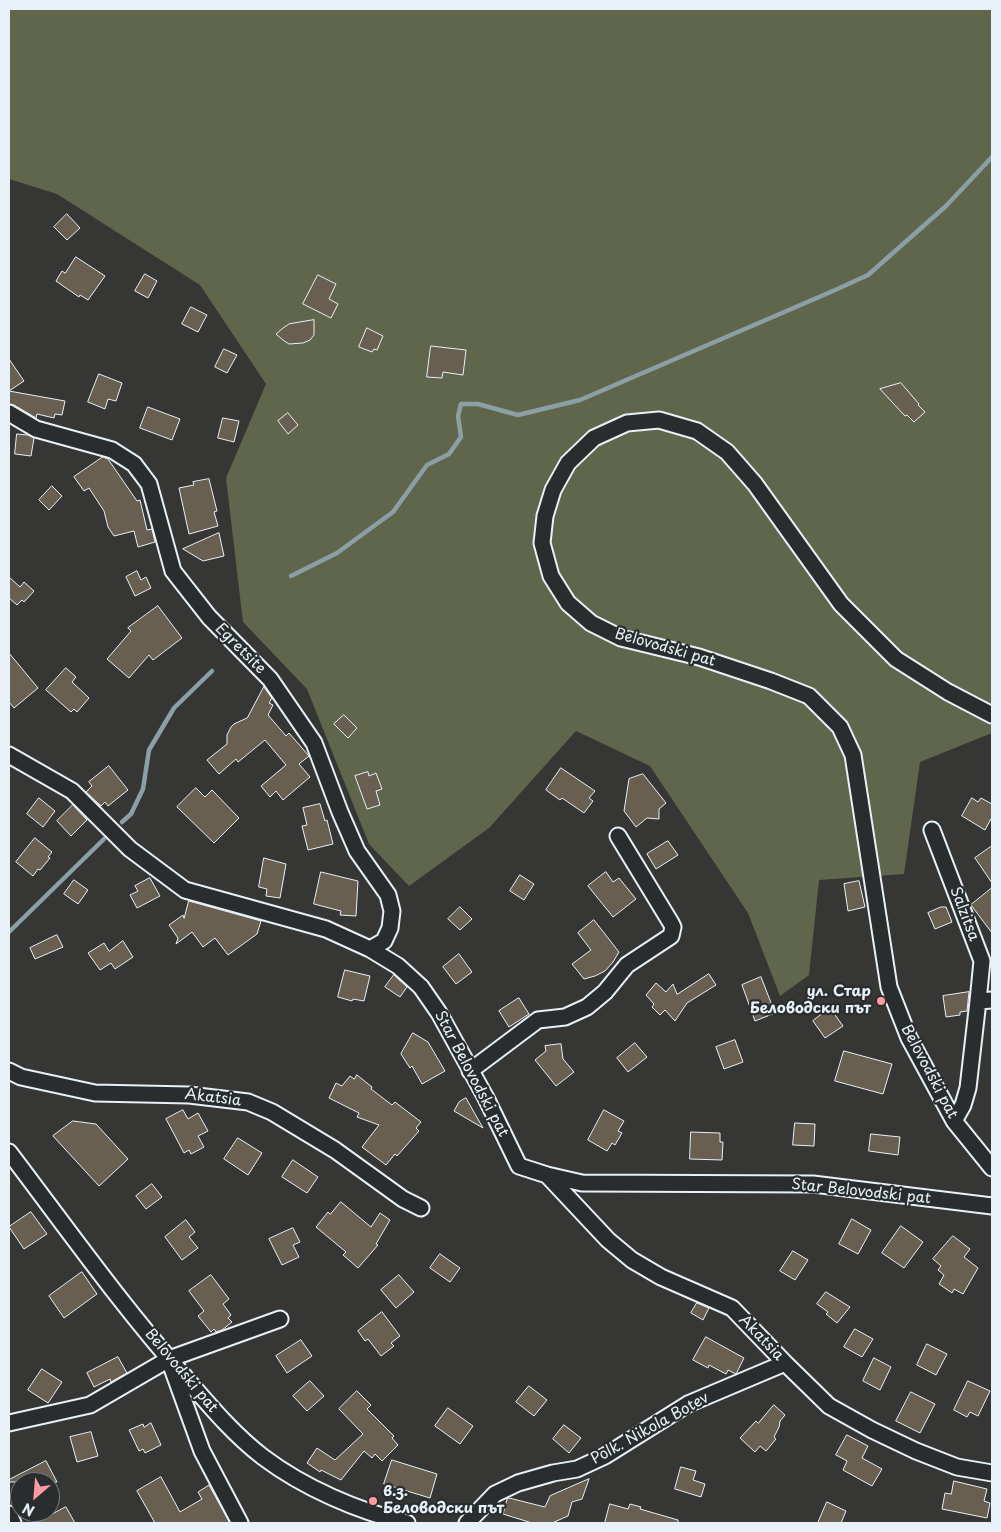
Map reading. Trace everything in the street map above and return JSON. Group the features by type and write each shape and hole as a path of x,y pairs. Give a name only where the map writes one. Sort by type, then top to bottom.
{"street":[{"name":"Egretsite","path":"9,413 36,429 112,450 134,464 149,484 173,571 209,617 270,680 314,743 357,852 388,895 392,910 390,928 384,941 370,949"},
{"name":"Belovodski pat","path":"992,715 948,692 896,659 841,604 755,484 728,452 697,431 659,420 627,423 594,438 568,462 552,490 545,516 542,543 551,576 568,603 591,623 621,638 699,657 772,681 809,696 840,728 853,755 889,987 909,1038 954,1120 992,1168"},
{"name":"Star Belovodski pat","path":"9,755 72,791 130,848 185,890 326,929 370,949 398,966 421,987 439,1013 486,1098 519,1166 582,1183 813,1184 992,1206"},
{"name":"Salzitsa","path":"932,830 982,961 985,1000 968,1088 963,1105 954,1120"},
{"path":"470,1071 538,1020 565,1017 588,1007 605,992 627,965 671,936 671,923 618,836"},
{"name":"Akatsia","path":"9,1070 21,1077 95,1092 189,1094 248,1102 272,1112 328,1146 403,1199 421,1208"},
{"name":"Belovodski pat","path":"9,1152 169,1359 241,1438 264,1458 298,1481 342,1502 407,1523"},
{"name":"Akatsia","path":"547,1175 608,1240 632,1260 661,1277 732,1308 784,1363 829,1406 916,1452 958,1467 992,1473"},
{"path":"9,1423 90,1406 169,1359 280,1319"},
{"path":"169,1359 202,1451 240,1523"},
{"name":"Polk. Nikola Botev","path":"466,1523 495,1494 518,1483 553,1473 577,1469 605,1456 688,1404 784,1363"},
{"path":"9,1514 13,1523"}],"green space":[{"path":"9,9 992,9 992,733 920,762 904,874 819,880 809,975 780,996 748,913 650,766 576,731 489,828 409,886 369,844 307,689 243,622 226,478 266,384 200,285 57,194 9,179"}],"building":[{"path":"67,214 80,228 67,240 54,227"},
{"path":"76,257 105,276 88,300 80,295 79,297 56,281 62,271 65,273"},
{"path":"145,274 157,281 148,298 135,291"},
{"path":"318,275 336,284 329,299 338,304 331,318 303,304"},
{"path":"191,307 207,315 198,332 182,324"},
{"path":"314,320 314,335 310,340 303,343 289,344 276,334 289,324"},
{"path":"367,328 383,336 377,350 374,349 372,352 359,347"},
{"path":"431,346 466,350 463,375 443,372 442,378 427,377"},
{"path":"224,349 237,355 227,373 215,367"},
{"path":"9,359 24,381 9,391"},
{"path":"99,374 122,383 116,401 108,399 105,409 88,402"},
{"path":"901,383 925,412 914,422 907,415 905,416 880,389"},
{"path":"9,391 65,401 62,415 55,414 54,418 37,414 36,418 9,404"},
{"path":"148,407 180,419 172,440 140,428"},
{"path":"288,413 298,425 288,434 278,421"},
{"path":"223,418 239,421 234,442 218,438"},
{"path":"17,434 28,435 34,438 31,456 15,454"},
{"path":"103,457 108,459 137,501 140,500 147,530 152,529 155,542 138,547 134,531 114,536 108,527 104,511 89,488 84,491 74,477"},
{"path":"209,479 217,511 214,512 218,526 189,534 179,488 194,485 193,482"},
{"path":"52,486 62,496 49,510 39,500"},
{"path":"219,533 224,556 203,561 183,549"},
{"path":"137,571 141,580 146,577 151,588 135,596 126,577"},
{"path":"9,577 20,587 24,582 34,591 24,602 22,600 17,605 9,598"},
{"path":"158,606 182,638 153,660 149,655 129,678 107,659 131,631 128,628"},
{"path":"9,653 38,688 14,708 9,702"},
{"path":"66,668 76,677 72,682 89,698 77,712 74,709 71,712 46,690"},
{"path":"264,687 272,698 269,703 273,705 268,715 286,736 289,733 309,756 299,764 310,777 283,800 276,791 270,797 261,786 286,765 265,740 238,762 236,759 219,774 207,760 227,744 227,735 231,727 247,718"},
{"path":"344,715 357,728 348,738 334,724"},
{"path":"109,766 128,790 108,806 105,802 101,806 86,792 92,786 89,782"},
{"path":"561,768 595,791 589,798 593,801 584,813 546,790"},
{"path":"368,772 369,776 376,773 382,789 376,791 380,805 367,809 355,776"},
{"path":"643,774 666,803 659,809 659,819 647,818 636,827 624,811 629,779"},
{"path":"196,788 205,797 212,790 239,818 214,843 177,807"},
{"path":"39,798 55,811 43,827 27,814"},
{"path":"972,798 978,802 981,798 992,804 992,817 985,830 962,816"},
{"path":"320,804 325,821 327,820 333,844 308,850 302,826 307,825 303,808"},
{"path":"73,805 87,820 71,836 57,821"},
{"path":"35,838 52,852 48,857 50,858 33,876 16,862"},
{"path":"668,841 678,855 656,869 647,854"},
{"path":"992,846 992,883 975,858"},
{"path":"264,858 286,864 280,898 266,896 267,889 259,887"},
{"path":"321,872 358,881 356,916 340,915 341,911 314,904"},
{"path":"606,872 613,882 619,878 636,899 613,917 588,886"},
{"path":"520,875 534,884 524,900 510,891"},
{"path":"150,878 160,896 137,908 130,895 138,891 135,886"},
{"path":"74,880 88,890 78,904 64,894"},
{"path":"859,881 865,907 848,911 844,884"},
{"path":"992,888 992,933 971,905"},
{"path":"189,901 261,921 257,934 228,955 215,938 203,947 192,932 176,944 178,938 169,925 183,915 184,918"},
{"path":"460,907 472,919 460,930 448,919"},
{"path":"941,907 946,907 952,922 935,929 928,913"},
{"path":"594,920 619,952 605,971 584,979 572,964 591,950 578,933"},
{"path":"57,935 63,947 35,959 30,948"},
{"path":"123,941 133,957 115,969 111,963 100,970 88,953 104,943 109,951"},
{"path":"459,954 472,972 456,984 443,967"},
{"path":"345,970 370,976 364,1001 353,999 352,1001 338,997"},
{"path":"709,974 716,985 687,1003 675,1021 665,1010 660,1015 652,1007 654,1004 646,995 656,983 666,992 673,984 677,994"},
{"path":"394,975 407,987 400,997 385,987"},
{"path":"761,977 775,1013 755,1021 742,985"},
{"path":"969,992 967,1011 960,1012 960,1015 946,1017 943,996"},
{"path":"519,998 529,1014 509,1027 499,1011"},
{"path":"830,1008 843,1026 825,1038 813,1021"},
{"path":"413,1033 428,1042 445,1071 422,1084 412,1066 410,1068 401,1054"},
{"path":"735,1040 743,1062 724,1069 716,1047"},
{"path":"635,1043 647,1057 628,1072 617,1058"},
{"path":"561,1044 563,1059 574,1072 556,1086 535,1060 546,1051 545,1046"},
{"path":"844,1051 892,1064 883,1094 835,1081"},
{"path":"357,1075 372,1087 371,1089 392,1105 395,1102 421,1122 416,1128 419,1131 397,1156 395,1154 386,1165 362,1147 379,1125 357,1117 359,1113 329,1098 336,1083 342,1086 350,1076 354,1079"},
{"path":"466,1098 483,1128 454,1111 459,1102"},
{"path":"183,1110 188,1119 198,1113 208,1131 198,1136 204,1147 191,1154 189,1150 184,1153 166,1119"},
{"path":"604,1110 624,1121 618,1131 622,1133 615,1145 612,1143 607,1151 588,1140"},
{"path":"73,1121 96,1124 128,1159 99,1186 53,1136"},
{"path":"795,1123 815,1124 814,1146 793,1145"},
{"path":"691,1132 720,1133 720,1142 723,1142 722,1160 690,1159"},
{"path":"871,1134 900,1137 898,1155 869,1151"},
{"path":"238,1138 262,1153 248,1175 224,1159"},
{"path":"293,1160 318,1177 307,1193 282,1177"},
{"path":"152,1184 162,1197 146,1209 136,1196"},
{"path":"341,1202 371,1227 380,1213 390,1220 376,1244 378,1245 358,1268 343,1255 346,1252 316,1227 328,1212 330,1214"},
{"path":"31,1212 47,1234 24,1249 9,1227"},
{"path":"852,1219 871,1230 858,1254 839,1244"},
{"path":"186,1220 195,1232 189,1237 198,1248 182,1260 165,1237"},
{"path":"901,1226 923,1242 904,1268 882,1253"},
{"path":"293,1228 300,1242 293,1245 299,1257 282,1265 269,1239"},
{"path":"953,1236 970,1249 964,1257 978,1268 963,1294 954,1289 952,1293 939,1284 944,1275 938,1270 941,1266 933,1259"},
{"path":"793,1251 808,1260 795,1280 780,1271"},
{"path":"440,1254 460,1268 450,1282 430,1268"},
{"path":"82,1272 97,1294 64,1318 49,1296"},
{"path":"211,1275 229,1299 223,1304 231,1315 228,1318 232,1322 216,1332 214,1329 211,1332 198,1316 204,1311 189,1291"},
{"path":"399,1275 414,1292 396,1308 381,1290"},
{"path":"826,1292 850,1307 837,1323 826,1314 828,1312 817,1304"},
{"path":"697,1303 709,1308 703,1320 691,1313"},
{"path":"382,1312 400,1336 391,1343 394,1346 381,1356 368,1339 365,1341 358,1331"},
{"path":"855,1329 873,1339 862,1357 844,1347"},
{"path":"706,1337 744,1358 736,1374 728,1370 726,1374 709,1365 708,1368 693,1360"},
{"path":"301,1340 312,1356 287,1373 276,1356"},
{"path":"927,1344 947,1354 936,1375 917,1365"},
{"path":"118,1357 127,1373 111,1382 110,1379 94,1387 87,1373"},
{"path":"874,1358 891,1367 880,1390 863,1381"},
{"path":"42,1369 62,1382 48,1403 28,1390"},
{"path":"310,1381 324,1396 307,1411 293,1396"},
{"path":"968,1381 990,1391 978,1416 970,1412 967,1417 954,1410"},
{"path":"529,1386 547,1400 534,1416 516,1402"},
{"path":"357,1391 371,1405 367,1409 394,1436 392,1438 398,1445 382,1461 375,1454 372,1458 364,1451 341,1480 321,1470 320,1472 307,1463 317,1448 335,1460 363,1434 339,1409"},
{"path":"911,1392 935,1404 920,1433 896,1421"},
{"path":"774,1405 785,1415 780,1421 774,1437 776,1439 766,1451 760,1446 755,1452 740,1438 756,1421 758,1423"},
{"path":"448,1408 473,1426 460,1444 435,1426"},
{"path":"151,1423 161,1445 145,1453 143,1449 139,1451 129,1430 143,1424 144,1427"},
{"path":"564,1425 581,1438 569,1453 553,1439"},
{"path":"91,1432 98,1456 77,1462 70,1437"},
{"path":"847,1435 868,1446 862,1458 882,1469 872,1486 843,1470 847,1461 836,1455"},
{"path":"392,1460 437,1474 430,1498 384,1484"},
{"path":"46,1461 52,1472 25,1472"},
{"path":"681,1467 696,1471 693,1480 705,1484 701,1497 675,1489"},
{"path":"161,1477 180,1512 202,1499 198,1492 209,1485 230,1523 155,1523 137,1491"},
{"path":"589,1479 582,1499 572,1502 568,1516 552,1523 532,1523 503,1514 507,1499 509,1498 545,1507 550,1496"},
{"path":"954,1481 987,1489 984,1501 990,1503 987,1518 942,1509 945,1493 951,1494"},
{"path":"827,1502 846,1511 841,1523 818,1523"},
{"path":"610,1504 628,1509 630,1504 641,1507 640,1509 678,1520 678,1523 605,1523"},
{"path":"66,1507 75,1523 36,1523 60,1522 60,1510"}],"waterway":[{"path":"291,576 337,553 393,512 427,465 449,454 461,437 458,416 461,404 478,404 518,415 580,400 868,275 946,206 992,157"},
{"path":"122,822 131,814 143,789 149,750 174,708 212,671"},
{"path":"9,932 104,839"}],"place":[{"name":"ул. Стар Беловодски път","path":"881,1001"},
{"name":"в.з. Беловодски път","path":"373,1501"}]}
